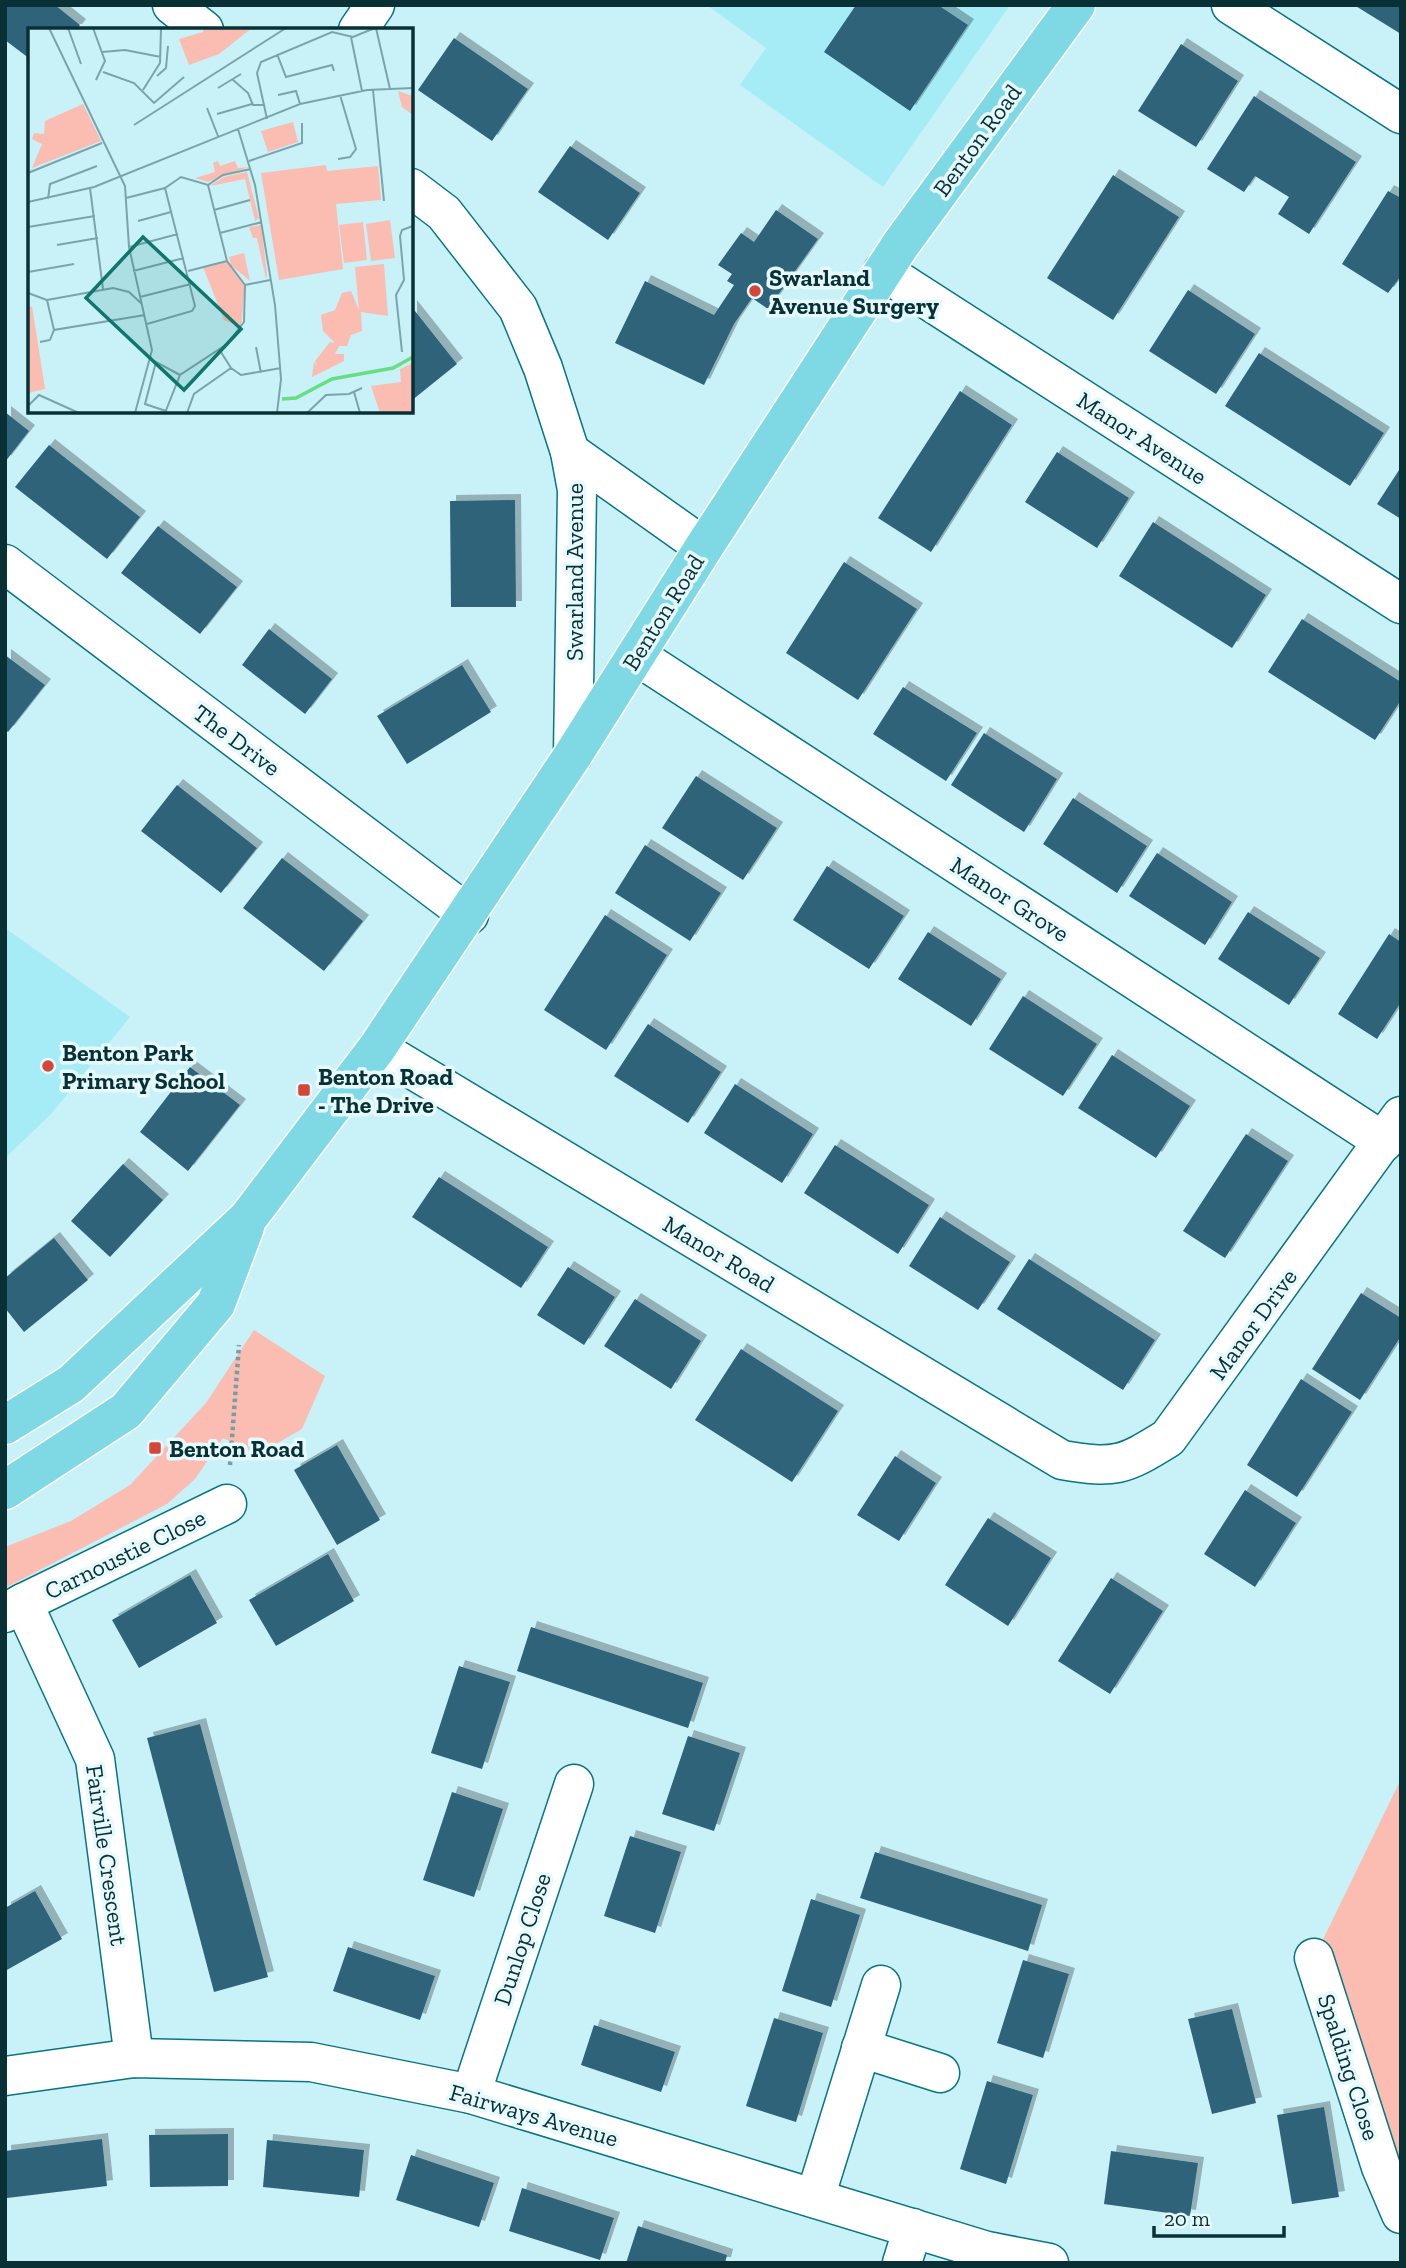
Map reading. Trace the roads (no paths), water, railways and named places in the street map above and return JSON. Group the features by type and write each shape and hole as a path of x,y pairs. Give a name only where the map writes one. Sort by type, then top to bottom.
{"main road":[{"name":"Benton Road","path":"5,1425 71,1384 248,1218 377,1048 469,915 883,271 1076,5"},
{"name":"Benton Road","path":"5,1490 126,1411 216,1304 248,1218"}],"street":[{"path":"172,5 201,28"},
{"path":"359,28 375,5"},
{"path":"1231,5 1401,114"},
{"name":"Swarland Avenue","path":"413,190 444,213 518,307 543,368 570,452 576,490 573,755"},
{"name":"Manor Avenue","path":"883,271 1401,604"},
{"path":"570,452 704,547"},
{"name":"The Drive","path":"5,564 469,915"},
{"name":"Manor Grove","path":"637,656 1392,1129"},
{"name":"Manor Road","path":"377,1048 1062,1460"},
{"name":"Manor Drive","path":"1062,1460 1096,1466 1129,1462 1168,1438 1392,1129"},
{"name":"Carnoustie Close","path":"14,1608 227,1504"},
{"name":"Fairville Crescent","path":"14,1608 95,1759 134,2058"},
{"name":"Dunlop Close","path":"471,2094 574,1784"},
{"name":"Spalding Close","path":"1314,1958 1381,2167 1401,2214"},
{"path":"814,2198 881,1985"},
{"path":"861,2048 940,2073"},
{"name":"Fairways Avenue","path":"5,2076 134,2058 311,2062 471,2094 814,2198 908,2246 986,2251 1049,2263"}],"place":[{"name":"Swarland Avenue Surgery","path":"755,291"},
{"name":"Benton Park Primary School","path":"48,1066"},
{"name":"Benton Road - The Drive","path":"304,1090"},
{"name":"Benton Road","path":"155,1448"}]}
